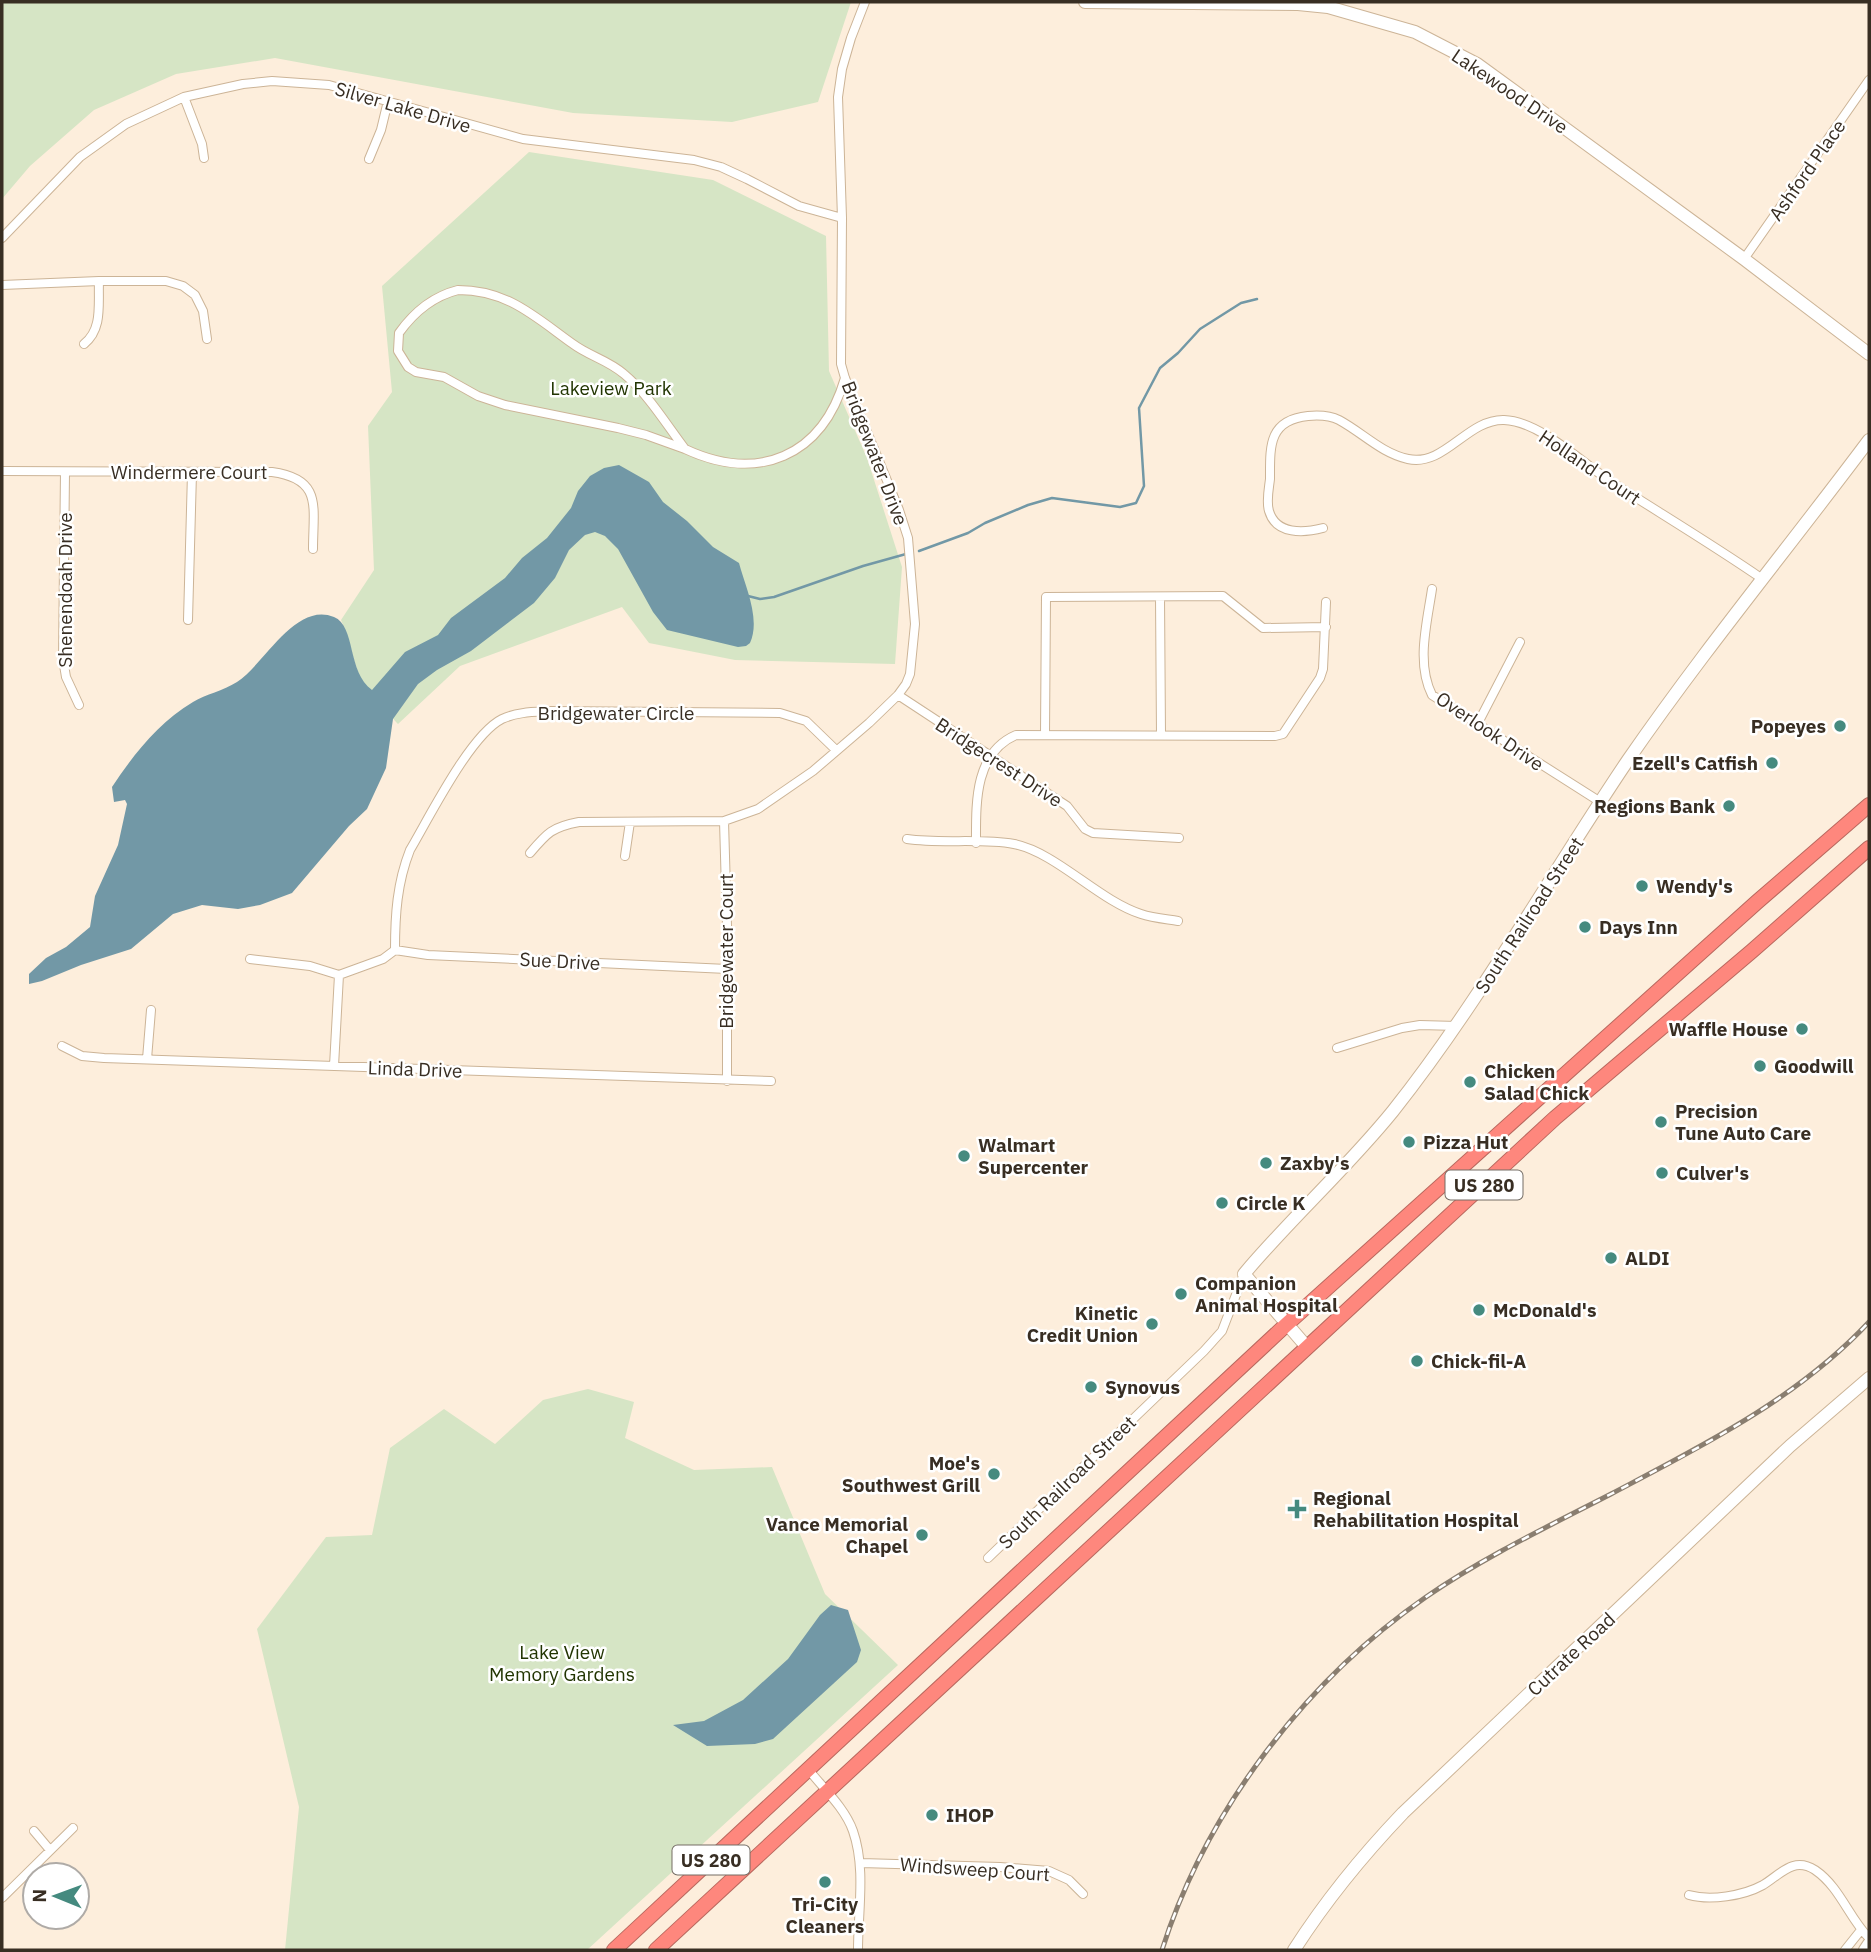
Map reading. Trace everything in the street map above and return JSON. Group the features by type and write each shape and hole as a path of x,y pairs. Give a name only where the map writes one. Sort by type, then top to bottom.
{"highway":[{"name":"US 280","path":"614,1950 1287,1324 1869,805"},
{"name":"US 280","path":"656,1950 1555,1118 1869,848"}],"street":[{"name":"Bridgewater Drive","path":"530,853 544,836 560,825 579,822 724,821 758,809 813,771 898,695 910,674 915,624 908,538 841,364 842,218 838,97 842,69 865,2"},
{"name":"Lakewood Drive","path":"1085,2 1328,4 1415,32 1477,64 1869,354"},
{"name":"Ashford Place","path":"1744,259 1869,80"},
{"name":"Silver Lake Drive","path":"2,238 80,158 127,124 184,97 243,84 300,81 329,85 523,139 694,160 747,178 799,206 842,218"},
{"path":"184,97 202,144 204,158"},
{"path":"369,159 381,130 388,101"},
{"path":"83,344 94,336 97,325 99,281"},
{"path":"2,285 166,281 183,286 195,295 203,311 207,339"},
{"path":"685,449 645,395 625,374 601,358 575,346 529,311 504,298 477,290 458,290 440,295 418,312 399,333 398,351 408,367 416,372 444,377 478,396 505,405 646,435 713,461 742,464 771,461 798,450 819,429 838,403 845,378"},
{"name":"Holland Court","path":"1323,528 1309,532 1289,530 1280,526 1269,510 1270,444 1279,427 1288,421 1306,416 1331,417 1388,452 1416,460 1436,455 1485,423 1503,420 1522,424 1539,432 1611,482 1761,578"},
{"name":"South Railroad Street","path":"988,1558 1222,1331 1244,1274 1393,1111 1457,1026 1628,761 1761,578 1869,440"},
{"name":"Windermere Court","path":"2,471 272,472 291,475 300,480 312,496 313,550"},
{"name":"Shenendoah Drive","path":"65,472 63,659 66,677 79,705"},
{"path":"187,620 192,473"},
{"name":"Overlook Drive","path":"1432,589 1424,664 1432,695 1602,803"},
{"path":"1045,734 1046,597 1223,596 1263,628 1326,627"},
{"path":"1160,597 1161,735"},
{"path":"975,843 977,792 981,774 990,757 1006,739 1016,735 1283,734 1320,678 1323,669 1326,602"},
{"path":"1478,723 1520,642"},
{"name":"Bridgecrest Drive","path":"898,695 1067,806 1085,829 1093,833 1179,838"},
{"name":"Bridgewater Circle","path":"394,950 397,896 410,850 470,751 496,723 521,713 550,711 780,713 806,721 836,750"},
{"name":"Bridgewater Court","path":"724,821 727,1081"},
{"path":"625,856 630,822"},
{"path":"907,839 926,842 1015,844 1042,856 1141,914 1178,921"},
{"path":"250,960 310,966 339,975 383,959 394,950"},
{"name":"Sue Drive","path":"394,950 428,955 727,969"},
{"path":"334,1066 339,975"},
{"path":"147,1059 151,1010"},
{"path":"1337,1048 1402,1028 1457,1026"},
{"name":"Linda Drive","path":"62,1046 82,1056 771,1081"},
{"path":"1244,1274 1307,1346"},
{"name":"Cutrate Road","path":"1294,1950 1369,1848 1403,1813 1790,1446 1869,1378"},
{"path":"808,1769 853,1829 861,1863 858,1950"},
{"path":"2,1898 73,1828"},
{"path":"34,1831 50,1850"},
{"name":"Windsweep Court","path":"861,1863 1049,1871 1069,1880 1083,1894"},
{"path":"1689,1895 1708,1897 1746,1892 1764,1884 1788,1867 1806,1866 1822,1875 1869,1938"},
{"path":"1845,1950 1861,1930"},
{"path":"1865,1950 1869,1944"}],"green space":[{"path":"2,2 851,2 818,102 732,122 573,113 275,58 176,74 94,110 30,166 2,199"},
{"name":"Lakeview Park","path":"529,152 713,180 826,236 829,371 867,458 902,567 895,664 735,660 649,643 622,607 460,666 398,724 362,680 341,620 374,570 368,426 392,392 382,286"},
{"name":"Lake View Memory Gardens","path":"588,1389 634,1402 625,1438 694,1470 772,1467 825,1594 898,1665 587,1950 285,1950 299,1807 257,1629 326,1537 372,1535 390,1448 444,1409 495,1444 543,1400"}],"water":[{"path":"619,465 649,482 663,502 713,547 739,563 753,613 750,643 738,647 667,630 653,612 618,549 605,536 595,532 585,535 569,550 555,578 534,603 471,651 418,684 393,719 386,768 367,809 349,826 292,893 260,905 238,909 202,905 173,914 131,949 29,984 29,974 46,958 66,947 90,927 95,896 118,845 127,804 125,800 114,802 112,787 158,729 198,699 237,682 293,626 306,618 320,615 334,617 341,622 359,672 372,690 405,652 438,635 451,618 505,578 522,558 547,538 571,508 578,491 590,476 604,468"},
{"path":"831,1605 848,1610 861,1650 857,1662 773,1739 755,1744 707,1746 673,1725 704,1721 743,1700 788,1659 820,1615"}],"waterway":[{"path":"919,551 968,533 1028,505 1052,498 1120,507 1136,503 1144,486 1139,408 1160,368 1200,329 1241,303 1257,299"},
{"path":"748,596 760,599 774,597 906,554"}],"railway":[{"path":"1162,1950 1181,1898 1233,1799 1301,1709 1340,1668 1382,1630 1426,1597 1517,1542 1680,1458 1747,1419 1811,1375 1869,1322"}],"place":[{"name":"Popeyes","path":"1840,726"},
{"name":"Ezell's Catfish","path":"1772,763"},
{"name":"Regions Bank","path":"1729,806"},
{"name":"Wendy's","path":"1642,886"},
{"name":"Days Inn","path":"1585,927"},
{"name":"Waffle House","path":"1802,1029"},
{"name":"Goodwill","path":"1760,1066"},
{"name":"Chicken Salad Chick","path":"1470,1082"},
{"name":"Precision Tune Auto Care","path":"1661,1122"},
{"name":"Pizza Hut","path":"1409,1142"},
{"name":"Walmart Supercenter","path":"964,1156"},
{"name":"Zaxby's","path":"1266,1163"},
{"name":"Culver's","path":"1662,1173"},
{"name":"Circle K","path":"1222,1203"},
{"name":"ALDI","path":"1611,1258"},
{"name":"Companion Animal Hospital","path":"1181,1294"},
{"name":"McDonald's","path":"1479,1310"},
{"name":"Kinetic Credit Union","path":"1152,1324"},
{"name":"Chick-fil-A","path":"1417,1361"},
{"name":"Synovus","path":"1091,1387"},
{"name":"Moe's Southwest Grill","path":"994,1474"},
{"name":"Regional Rehabilitation Hospital","path":"1297,1509"},
{"name":"Vance Memorial Chapel","path":"922,1535"},
{"name":"IHOP","path":"932,1815"},
{"name":"Tri-City Cleaners","path":"825,1882"}]}
